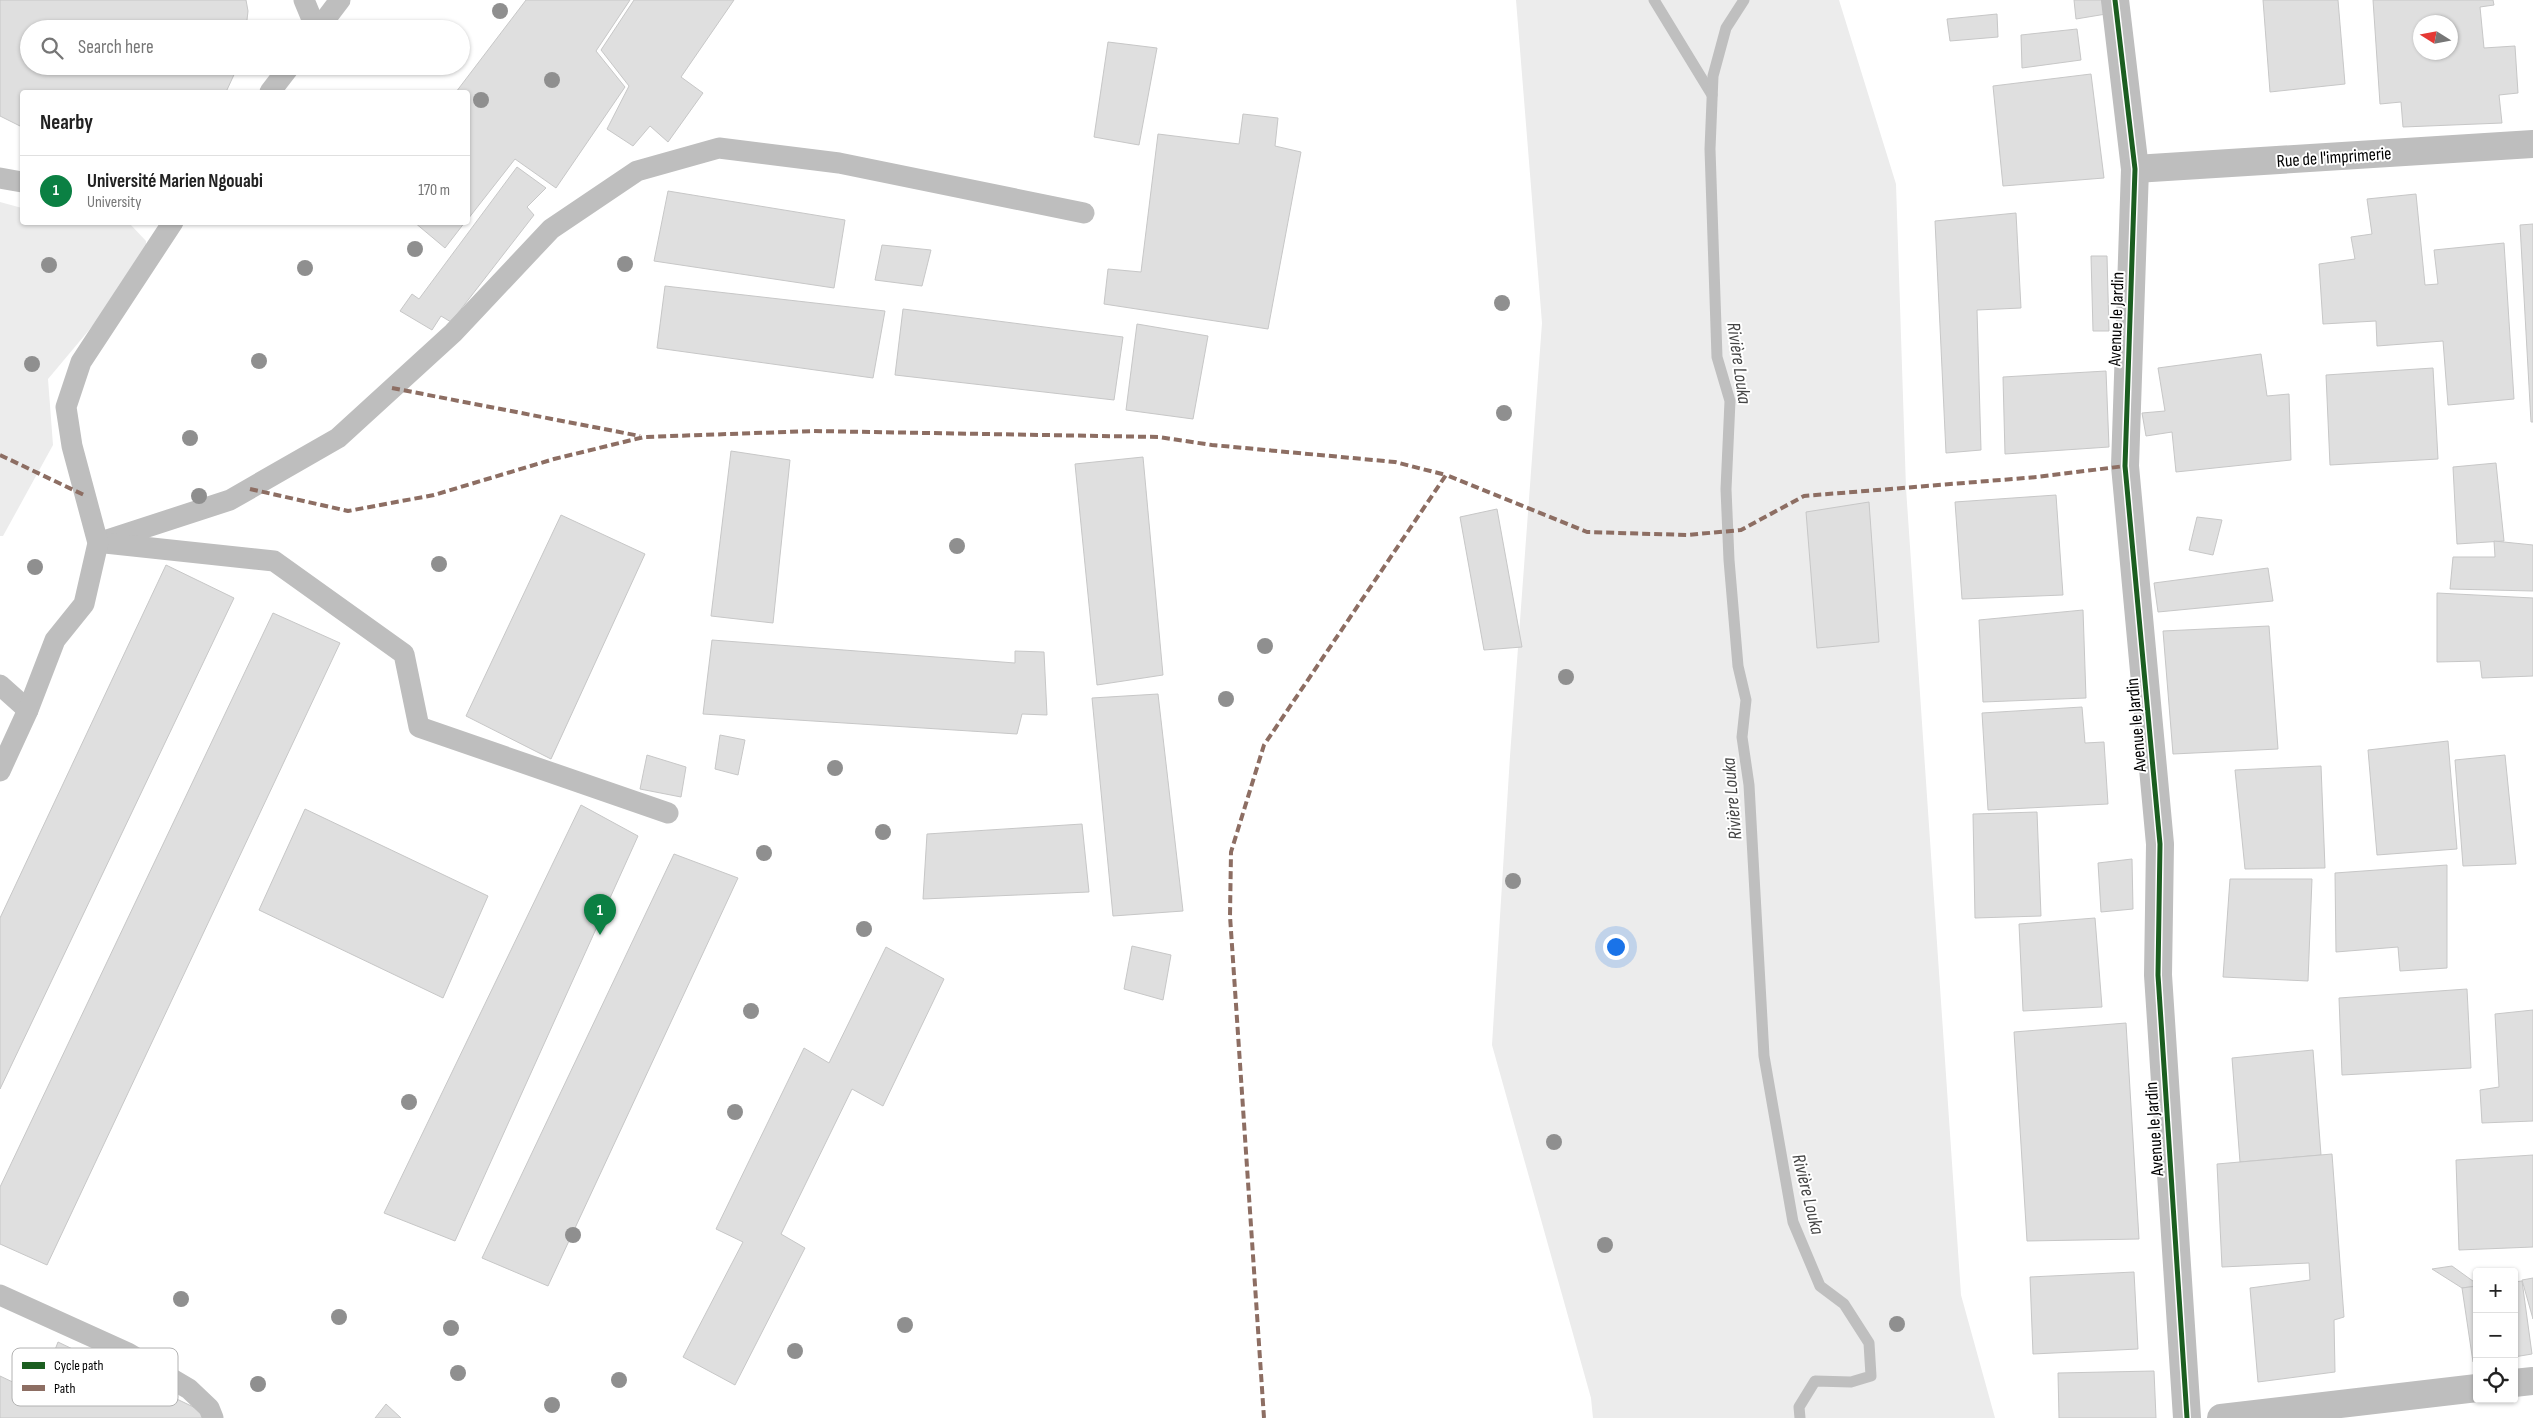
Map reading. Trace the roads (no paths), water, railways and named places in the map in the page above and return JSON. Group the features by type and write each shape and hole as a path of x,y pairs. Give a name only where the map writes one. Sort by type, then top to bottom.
{"street":[{"name":"Avenue le Jardin","path":"2115,0 2135,169 2125,466 2140,602 2160,844 2158,975 2188,1418"},
{"name":"Rue de l'imprimerie","path":"2135,169 2533,144"},
{"path":"2518,1383 2533,1381"},
{"path":"2221,1418 2473,1388"}],"lane":[{"path":"304,0 313,20"},
{"path":"324,20 340,0"},
{"path":"272,90 283,75"},
{"path":"98,543 230,500 338,438 453,333 551,230 637,171 719,148 839,163 1084,212"},
{"path":"0,178 20,182"},
{"path":"0,771 28,710 55,640 84,604 98,543 72,446 66,407 81,362 171,225"},
{"path":"98,543 274,561 404,654 419,727 668,813"},
{"path":"0,685 28,710"},
{"path":"0,1295 117,1348"},
{"path":"178,1382 209,1408 212,1418"}],"waterway":[{"name":"Rivière Louka","path":"1654,0 1712,95"},
{"name":"Rivière Louka","path":"1744,0 1726,28 1713,76 1710,149 1717,357 1730,401 1726,489 1729,560 1738,666 1746,700 1742,737 1749,785 1764,1056 1793,1222 1820,1286 1844,1304 1869,1343 1871,1376 1851,1382 1815,1381 1799,1407 1800,1418"}],"place":[{"name":"Université Marien Ngouabi","path":"600,935"}]}
